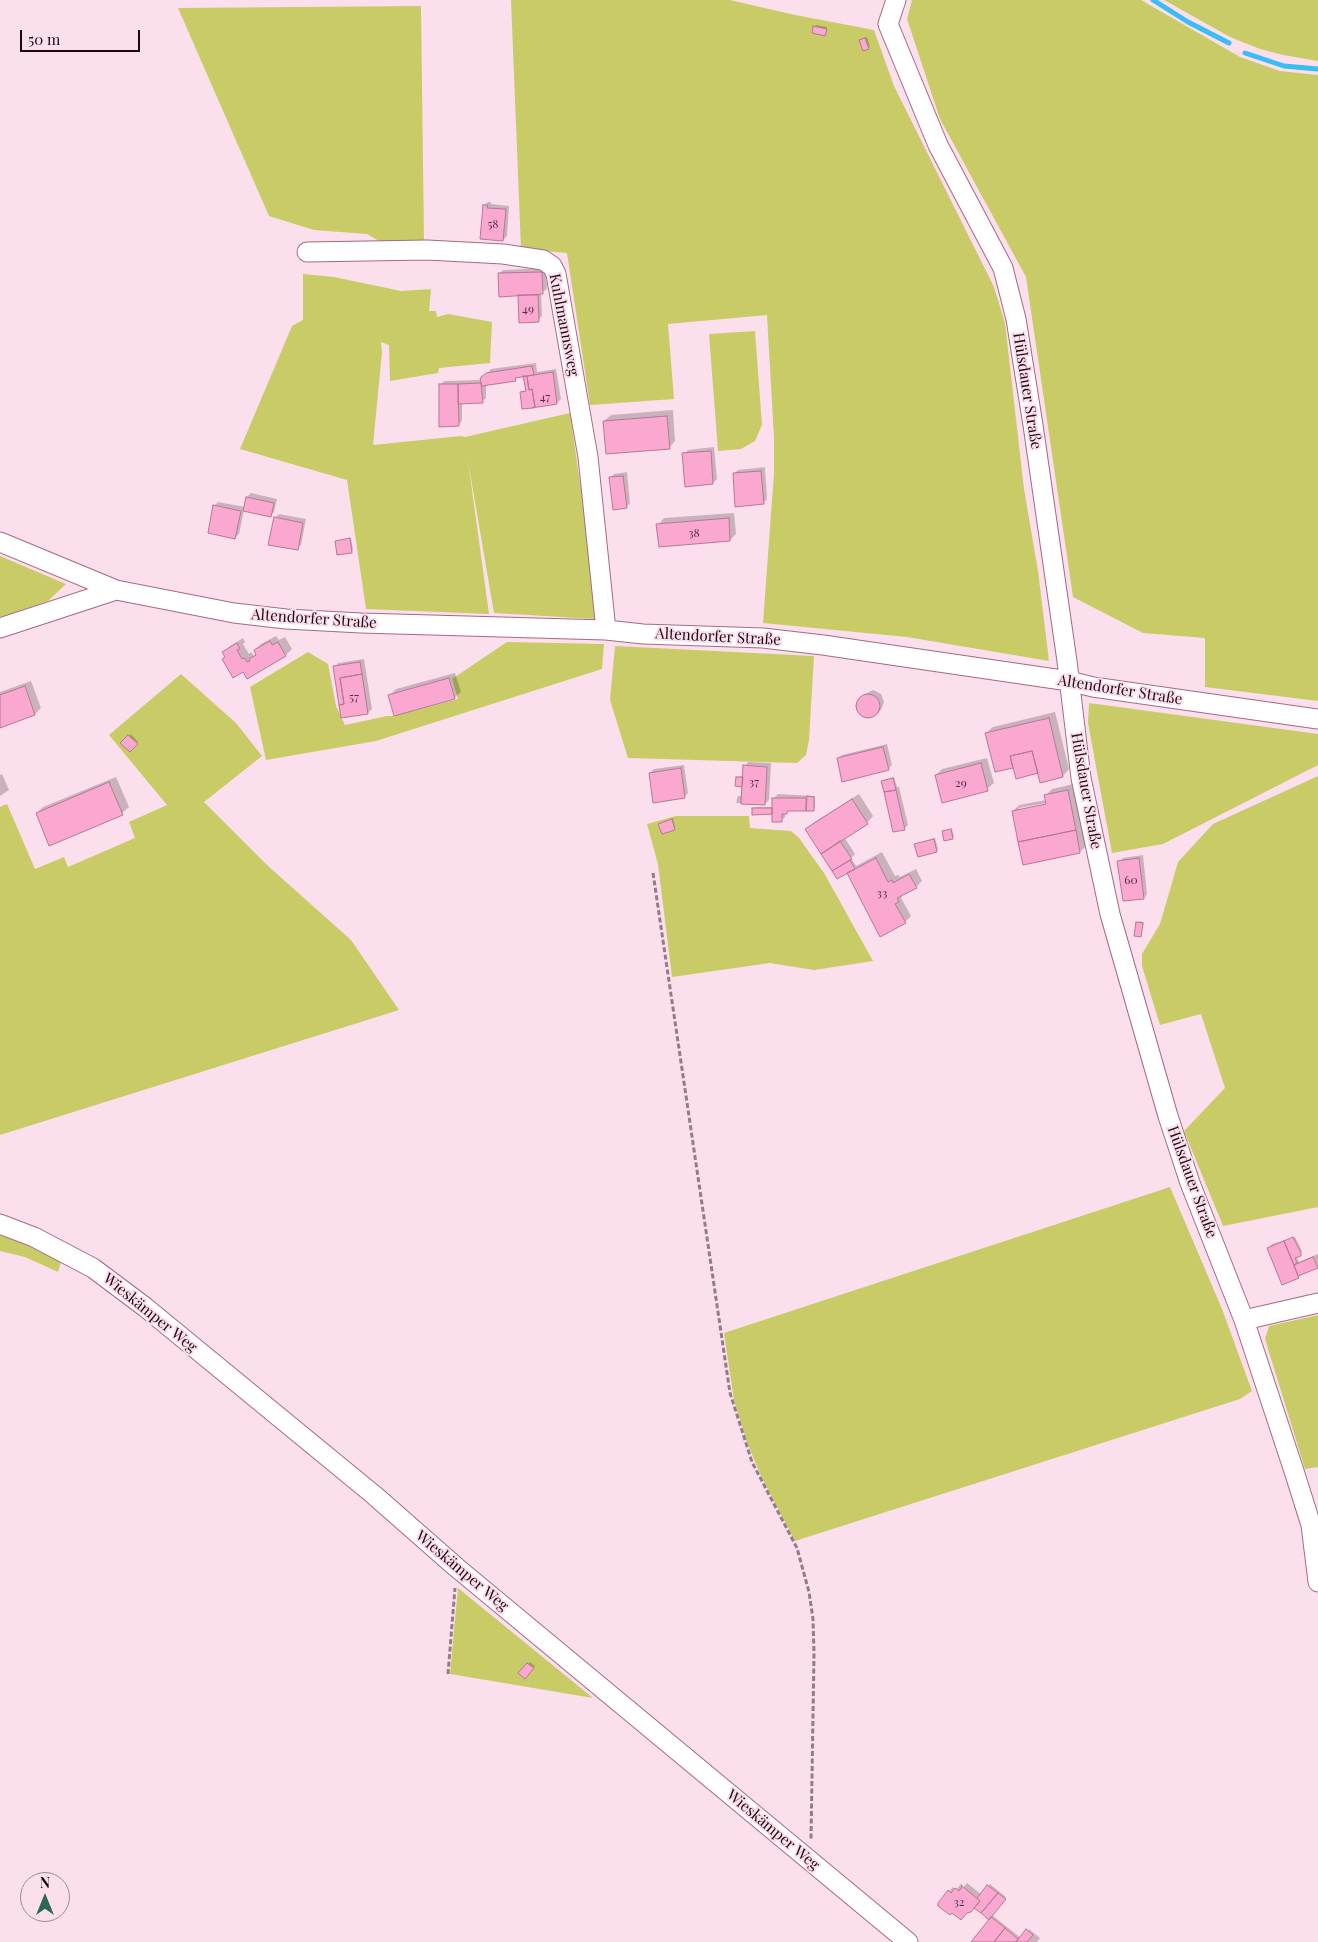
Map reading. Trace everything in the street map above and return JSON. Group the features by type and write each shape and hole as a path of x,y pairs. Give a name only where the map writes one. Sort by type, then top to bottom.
{"street":[{"name":"Hülsdauer Straße","path":"896,0 888,24 938,145 1003,268 1016,320 1033,425 1081,778 1110,914 1190,1183 1244,1320 1311,1526 1318,1582"},
{"name":"Kuhlmannsweg","path":"307,252 427,250 503,254 543,260 552,266 556,274 588,457 606,630"},
{"name":"Altendorfer Straße","path":"0,542 116,590 234,613 286,620 361,624 606,630 644,634 763,638 823,645 1069,681 1092,687 1318,719"},
{"name":"Altendorfer Straße","path":"0,628 116,590"},
{"name":"Wieskämper Weg","path":"0,1224 34,1237 64,1252 93,1268 119,1287 374,1494 456,1567 908,1942"},
{"path":"1244,1320 1318,1303"}],"path":[{"path":"653,873 730,1393 752,1462 796,1548 809,1592 813,1619 814,1654 811,1842 806,1856"},
{"path":"448,1674 456,1567"}],"shaded area":[{"path":"511,0 730,0 874,30 894,86 994,287 1005,323 1024,489 1038,571 1049,661 907,637 763,623 774,473 774,438 767,315 668,324 674,399 590,405 567,253 521,249"},
{"path":"912,0 1141,0 1240,57 1280,71 1318,75 1318,701 1205,687 1205,638 1143,633 1073,597 1026,277 940,119 907,19"},
{"path":"1164,0 1318,0 1318,61 1260,49 1230,37"},
{"path":"421,6 424,242 381,242 367,234 314,230 269,216 178,8"},
{"path":"303,274 334,277 401,291 431,289 429,311 436,311 437,317 448,314 492,322 490,363 439,368 438,373 390,381 389,345 381,342 382,352 373,445 465,437 570,413 586,526 595,619 494,613 468,461 489,614 366,609 347,480 240,449 292,326 303,320"},
{"path":"755,331 762,425 755,441 741,449 718,451 709,334"},
{"path":"0,556 66,584 48,601 0,618"},
{"path":"507,642 604,644 602,669 376,741 266,760 250,687 308,652 328,664 336,706 345,725 394,716 458,699 452,679"},
{"path":"615,646 814,656 809,740 806,755 797,763 628,758 610,700"},
{"path":"181,674 236,723 262,756 204,802 267,865 351,940 399,1010 0,1135 0,807 7,804 35,869 64,857 68,867 135,838 129,822 167,805 109,735"},
{"path":"1089,703 1318,734 1318,765 1163,844 1112,853 1088,723"},
{"path":"1318,776 1318,1207 1223,1226 1184,1131 1225,1088 1201,1014 1160,1025 1142,966 1142,954 1160,924 1178,862 1213,824"},
{"path":"676,816 749,816 750,828 791,831 799,838 824,873 873,961 814,970 770,963 672,977 658,864 647,824"},
{"path":"1170,1187 1222,1309 1252,1391 1240,1399 795,1541 761,1476 747,1442 734,1400 724,1333"},
{"path":"0,1231 62,1258 58,1272 25,1257 0,1251"},
{"path":"1318,1315 1318,1467 1305,1469 1265,1339 1269,1326"},
{"path":"458,1588 593,1698 450,1674"}],"building":[{"path":"813,26 827,29 825,36 812,33"},
{"path":"865,38 869,49 863,51 859,40"},
{"path":"483,205 488,205 487,208 506,209 503,241 480,239"},
{"path":"542,272 543,294 499,297 498,273"},
{"path":"518,295 538,295 539,322 519,323"},
{"path":"532,366 534,375 515,378 516,381 482,386 480,378 486,373"},
{"path":"553,372 557,404 532,408 535,407 532,389 529,390 527,376"},
{"path":"523,376 527,376 529,390 532,389 535,407 532,408 522,409 520,392 526,391"},
{"path":"481,383 483,403 458,404 458,384"},
{"path":"439,384 458,384 459,426 439,427"},
{"path":"667,416 670,449 606,454 603,421"},
{"path":"711,451 713,484 685,487 682,453"},
{"path":"761,471 764,504 735,507 733,473"},
{"path":"623,476 627,508 613,510 609,477"},
{"path":"246,497 274,503 271,517 243,511"},
{"path":"213,505 241,511 235,539 208,533"},
{"path":"274,517 303,523 298,550 268,545"},
{"path":"729,518 730,541 659,547 656,524"},
{"path":"350,538 352,553 337,555 335,541"},
{"path":"270,641 272,645 278,642 286,656 247,679 243,672 233,678 222,659 225,657 222,652 237,643 240,649 237,650 242,659 245,658 247,662 256,655 254,650"},
{"path":"360,662 362,674 340,678 344,704 339,705 333,666"},
{"path":"362,674 368,714 341,718 339,705 344,704 340,678"},
{"path":"449,678 455,699 394,716 388,695"},
{"path":"25,686 35,715 0,728 0,695"},
{"path":"868,694 877,697 880,706 877,715 868,718 859,715 856,706 859,697"},
{"path":"1049,718 1063,777 1040,783 1032,751 1010,756 1013,768 995,772 985,733"},
{"path":"128,735 138,744 130,752 120,743"},
{"path":"883,747 889,770 842,782 837,758"},
{"path":"1032,751 1038,773 1016,779 1010,756"},
{"path":"981,763 988,791 942,803 935,775"},
{"path":"743,765 767,767 765,805 741,804"},
{"path":"681,768 685,798 653,803 649,773"},
{"path":"736,777 743,777 742,787 735,786"},
{"path":"893,778 896,790 884,792 881,781"},
{"path":"109,782 123,815 49,846 36,813"},
{"path":"896,790 905,830 893,832 884,792"},
{"path":"1068,790 1076,830 1018,842 1012,811 1046,804 1044,795"},
{"path":"807,796 814,797 814,811 806,811"},
{"path":"772,798 806,798 806,811 787,811 787,814 782,814 782,822 772,822"},
{"path":"852,799 868,824 821,854 805,829"},
{"path":"752,808 772,808 772,814 752,815"},
{"path":"672,819 675,830 662,834 658,824"},
{"path":"951,829 953,839 944,841 942,831"},
{"path":"1076,830 1080,853 1023,865 1018,842"},
{"path":"934,839 937,852 918,857 914,844"},
{"path":"840,841 852,859 832,871 821,854"},
{"path":"876,858 888,882 892,880 893,883 909,874 917,888 897,898 899,902 895,904 906,923 880,937 847,873"},
{"path":"1139,858 1144,899 1123,901 1117,861"},
{"path":"850,860 855,869 837,879 832,871"},
{"path":"1136,922 1143,923 1141,937 1134,936"},
{"path":"1293,1237 1301,1253 1301,1256 1295,1258 1297,1263 1294,1265 1284,1241"},
{"path":"1284,1241 1299,1278 1282,1285 1267,1248"},
{"path":"1313,1257 1318,1268 1298,1276 1294,1265"},
{"path":"527,1663 534,1668 525,1679 518,1673"},
{"path":"961,1885 980,1901 961,1920 952,1913 950,1915 938,1906 938,1903 948,1890 951,1893 955,1888 959,1891 962,1887"},
{"path":"987,1885 998,1893 981,1913 974,1908 980,1901 977,1898"},
{"path":"998,1893 1006,1899 989,1920 981,1913"},
{"path":"991,1917 1005,1928 994,1942 971,1942"},
{"path":"1005,1928 1018,1939 1016,1942 994,1942"},
{"path":"1026,1929 1033,1935 1027,1942 1016,1942"}],"waterway":[{"path":"1153,0 1188,22 1229,43"},
{"path":"1245,53 1284,66 1318,69"}]}
